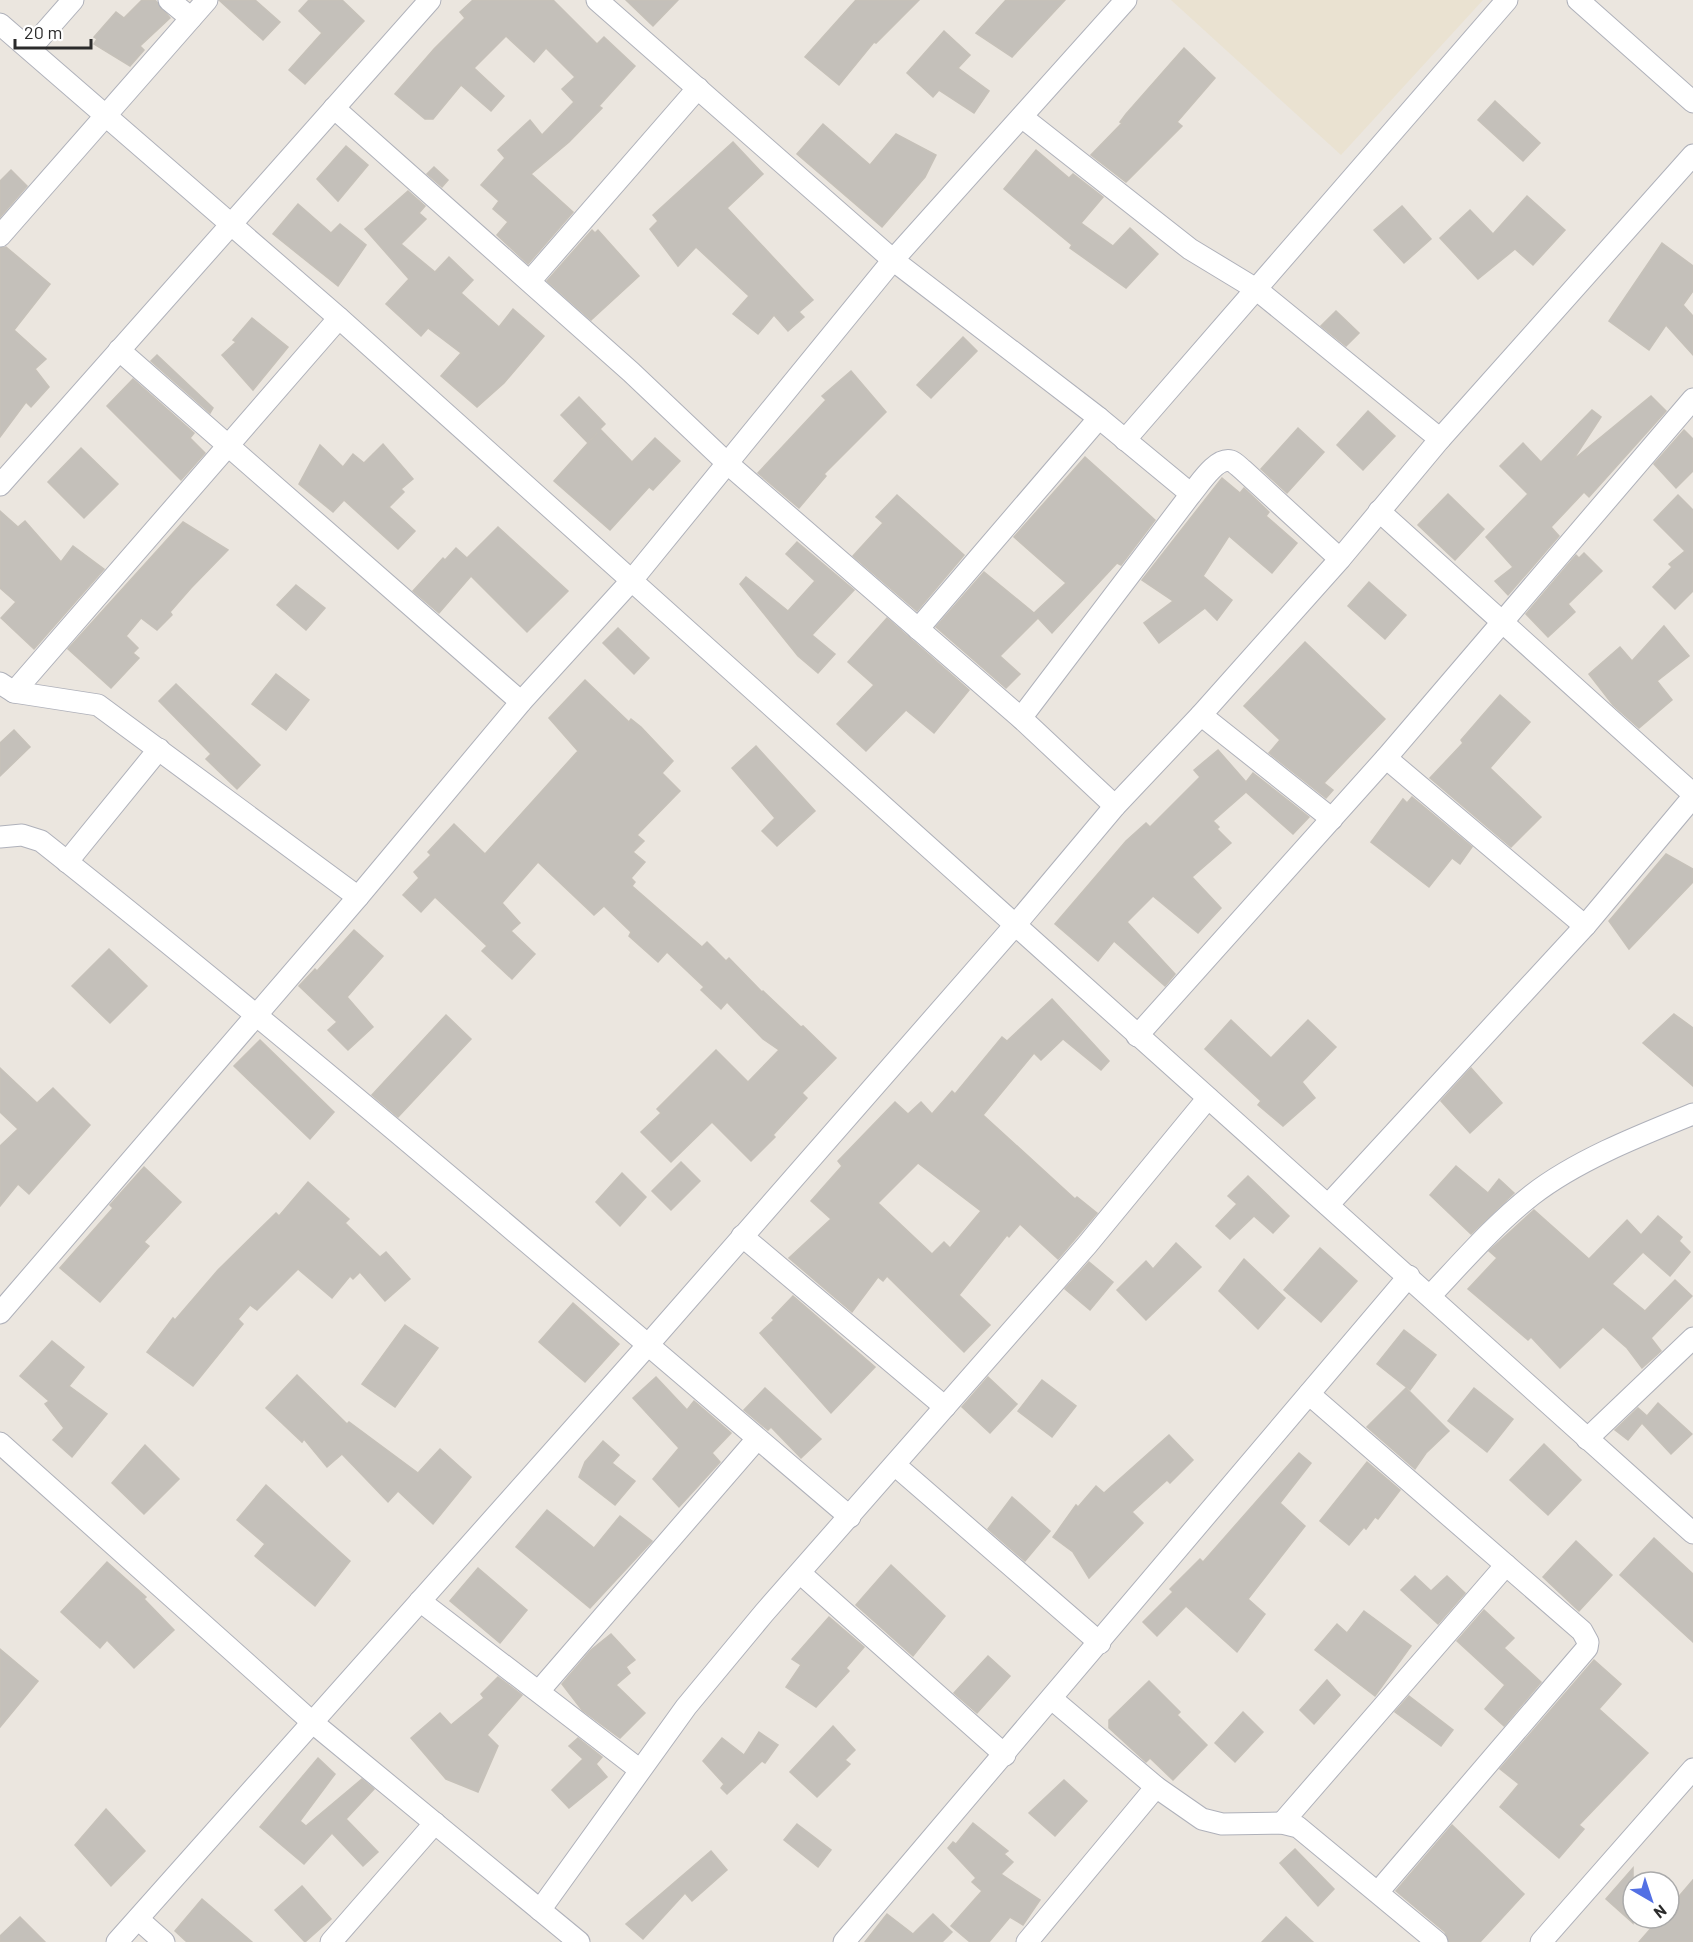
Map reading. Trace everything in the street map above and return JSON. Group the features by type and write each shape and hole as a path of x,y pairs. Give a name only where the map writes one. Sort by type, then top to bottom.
{"street":[{"path":"30,50 72,0"},
{"path":"169,0 191,18"},
{"path":"1,232 108,115 207,0"},
{"path":"0,485 430,0"},
{"path":"597,0 892,260 1099,418 1191,494"},
{"path":"0,1313 358,897 522,702 632,580 892,260 1126,0"},
{"path":"1125,440 1507,0"},
{"path":"1578,0 1693,102"},
{"path":"0,24 108,115 339,318 1016,924 1137,1036 1431,1295 1587,1439 1689,1522"},
{"path":"530,281 698,88"},
{"path":"334,108 530,281 727,463 1020,718 1115,806"},
{"path":"1022,117 1190,249 1256,289 1440,439"},
{"path":"117,1942 647,1346 1016,924 1115,806 1201,715 1340,559 1440,439 1693,155"},
{"path":"7,688 339,318"},
{"path":"119,350 226,446 522,702"},
{"path":"1137,1036 1386,758 1693,399"},
{"path":"918,629 1099,418"},
{"path":"1020,718 1191,494 1215,467 1232,461 1340,559"},
{"path":"1328,1205 1585,926 1693,795 1379,511"},
{"path":"7,688 98,705 358,897"},
{"path":"1201,715 1332,819"},
{"path":"67,861 159,749"},
{"path":"1386,758 1585,926"},
{"path":"0,837 21,835 41,841 258,1013 344,1090 849,1517"},
{"path":"540,1910 686,1707 1087,1245 1208,1098"},
{"path":"1431,1295 1503,1220 1534,1193 1574,1169 1693,1114"},
{"path":"742,1236 945,1407"},
{"path":"844,1942 1409,1276"},
{"path":"1587,1439 1693,1338"},
{"path":"1310,1394 1582,1631 1588,1642 1587,1648 1378,1892"},
{"path":"538,1691 758,1438"},
{"path":"0,1443 312,1722 579,1942"},
{"path":"895,1466 1100,1643"},
{"path":"1282,1823 1506,1565"},
{"path":"800,1573 1005,1755"},
{"path":"420,1601 640,1770"},
{"path":"1052,1698 1156,1787 1202,1819 1222,1824 1282,1823 1298,1827 1437,1942"},
{"path":"1541,1942 1693,1769"},
{"path":"1027,1942 1156,1787"},
{"path":"331,1942 435,1823"},
{"path":"138,1919 164,1942"}],"shaded area":[{"path":"1171,0 1483,0 1341,155"}],"building":[{"path":"142,0 155,0 170,18 140,46 144,50 130,66 94,44 97,39 94,37 116,12 124,18"},
{"path":"219,0 255,0 280,22 263,40"},
{"path":"309,0 342,0 364,21 305,84 289,70 322,33 299,11"},
{"path":"473,0 553,0 597,44 604,37 635,66 599,106 602,108 569,142 531,174 573,212 528,264 497,235 508,222 493,209 499,201 481,185 505,158 498,150 530,120 542,135 574,102 562,89 575,77 546,48 534,62 506,36 474,68 504,96 491,111 461,85 433,119 425,119 395,94 434,49 465,18 460,12"},
{"path":"626,0 678,0 653,26"},
{"path":"856,0 919,0 876,43 874,42 839,85 805,57"},
{"path":"1006,0 1065,0 1012,57 976,33"},
{"path":"944,31 970,55 958,68 989,91 974,113 939,90 933,97 907,73"},
{"path":"1184,48 1215,78 1177,122 1182,126 1126,182 1091,155 1122,123 1120,122 1126,114"},
{"path":"1495,101 1540,143 1523,161 1478,120"},
{"path":"823,124 870,165 896,134 936,155 925,177 882,227 797,154"},
{"path":"733,142 763,174 727,208 813,300 799,312 804,317 788,331 774,315 758,334 733,314 749,296 696,247 678,266 650,229 658,221 653,215"},
{"path":"346,146 368,165 338,201 317,179"},
{"path":"1036,150 1069,178 1073,174 1103,197 1081,223 1113,246 1130,228 1158,254 1126,288 1070,248 1072,245 1004,189"},
{"path":"434,167 448,180 442,187 427,174"},
{"path":"11,170 27,186 0,217 0,181"},
{"path":"408,191 425,206 419,213 426,219 401,244 435,272 449,257 473,280 461,293 499,327 513,309 544,336 504,383 477,407 441,376 461,353 428,328 421,336 386,304 409,279 365,229"},
{"path":"1527,196 1565,230 1533,265 1515,249 1478,279 1440,238 1470,210 1493,234"},
{"path":"298,204 331,233 340,224 366,245 338,286 273,234"},
{"path":"1402,206 1431,239 1404,263 1374,230"},
{"path":"592,230 595,233 598,230 639,276 591,320 547,281"},
{"path":"1662,243 1693,266 1693,291 1683,305 1693,316 1693,355 1666,325 1649,350 1609,321"},
{"path":"6,247 50,284 14,330 46,359 35,369 49,387 31,407 26,402 0,437 0,248"},
{"path":"1336,311 1359,333 1346,346 1321,326"},
{"path":"252,318 288,347 253,390 222,355 236,342 233,340"},
{"path":"963,337 977,351 931,398 917,385"},
{"path":"157,355 213,408 210,413 151,361"},
{"path":"851,371 886,412 824,474 826,476 799,508 758,473 826,400 822,396"},
{"path":"133,379 194,433 190,438 205,453 181,480 107,406"},
{"path":"1651,396 1666,411 1589,497 1584,492 1551,527 1559,536 1508,595 1495,581 1513,567 1486,537 1528,494 1500,466 1523,443 1541,462 1592,410 1601,417 1573,460"},
{"path":"579,397 605,424 600,429 632,462 655,438 680,461 653,490 649,487 610,530 554,481 597,433 588,443 561,415"},
{"path":"1368,411 1395,436 1363,470 1337,445"},
{"path":"1298,428 1324,452 1287,493 1261,469"},
{"path":"1684,430 1693,439 1693,471 1676,488 1654,464"},
{"path":"383,444 413,479 401,489 404,492 389,507 415,531 398,549 344,500 333,512 299,484 320,445 343,467 353,454 364,463"},
{"path":"81,448 118,484 84,518 48,482"},
{"path":"1085,457 1155,520 1121,565 1117,563 1052,633 1038,618 1000,656 1020,674 1006,688 936,627 984,572 1034,613 1066,583 1014,537"},
{"path":"1222,478 1240,493 1244,488 1269,512 1266,516 1297,543 1272,573 1229,536 1203,576 1232,600 1217,620 1205,608 1159,643 1144,623 1173,601 1142,580"},
{"path":"1448,494 1484,529 1455,560 1418,525"},
{"path":"897,495 964,555 917,611 853,556 883,523 876,517"},
{"path":"1678,495 1693,510 1693,591 1675,609 1653,587 1672,567 1669,564 1685,551 1654,520"},
{"path":"0,511 18,527 25,521 61,562 73,546 104,569 34,649 1,618 16,602 0,588"},
{"path":"183,522 228,550 191,588 170,612 172,615 157,630 141,618 126,636 138,648 133,653 139,658 111,688 68,649"},
{"path":"498,527 568,591 527,632 471,576 439,613 413,591 443,558 445,560 456,548 467,558"},
{"path":"797,542 854,590 812,635 835,654 818,673 798,656 740,584 746,577 788,611 815,581 786,554"},
{"path":"1584,553 1602,571 1568,604 1575,612 1548,637 1526,614 1576,555 1579,558"},
{"path":"1369,582 1406,615 1385,639 1348,606"},
{"path":"296,585 325,608 306,630 277,605"},
{"path":"887,618 969,690 934,733 906,710 866,751 837,724 874,685 848,662"},
{"path":"1664,626 1689,656 1657,681 1672,700 1639,728 1613,705 1589,674 1620,647 1632,661"},
{"path":"618,628 649,658 634,674 603,643"},
{"path":"1305,642 1385,719 1324,783 1333,790 1326,798 1269,753 1280,740 1244,706"},
{"path":"276,674 309,700 286,730 252,704"},
{"path":"585,680 629,722 631,719 641,727 673,761 662,773 680,791 637,835 644,841 633,852 645,862 631,878 635,882 632,886 702,947 707,942 726,961 729,958 762,992 801,1027 803,1026 836,1058 802,1093 807,1098 773,1135 775,1137 751,1161 712,1122 671,1162 641,1132 661,1113 657,1109 716,1050 748,1082 779,1050 763,1039 727,1002 721,1009 701,990 704,987 667,952 658,962 629,936 631,932 604,906 594,915 538,862 502,903 520,923 511,931 535,954 512,979 482,951 487,946 435,897 421,912 403,895 419,878 414,872 431,855 428,852 454,824 485,854 578,751 549,718"},
{"path":"176,684 260,765 237,789 206,759 211,754 159,701"},
{"path":"1500,695 1530,722 1490,768 1541,817 1511,847 1430,778 1463,743 1461,740"},
{"path":"14,730 30,747 0,776 0,743"},
{"path":"756,746 815,811 777,846 762,831 775,818 732,768"},
{"path":"1218,750 1246,782 1253,773 1309,817 1293,834 1246,792 1213,821 1219,827 1217,829 1231,843 1192,877 1221,908 1198,933 1153,896 1127,922 1175,974 1165,986 1114,941 1098,961 1055,924 1126,841 1146,823 1150,827 1200,777 1194,770"},
{"path":"1412,797 1472,847 1460,864 1452,858 1429,887 1371,842 1403,799 1407,803"},
{"path":"1666,854 1693,869 1693,882 1629,949 1609,921"},
{"path":"354,930 383,956 347,997 373,1027 348,1050 328,1030 337,1022 299,986 315,969 317,971"},
{"path":"109,949 147,986 110,1023 72,986"},
{"path":"1052,999 1109,1061 1101,1070 1063,1039 1041,1060 1034,1053 983,1115 1075,1199 1077,1197 1097,1213 1058,1259 1020,1224 1009,1237 1007,1235 959,1295 990,1325 964,1352 887,1276 883,1281 878,1277 852,1312 789,1258 831,1219 811,1201 842,1166 838,1161 895,1102 908,1114 921,1102 932,1114 952,1091 955,1094 1002,1037 1007,1041","holes":["918,1163 981,1211 950,1248 944,1242 932,1254 878,1203"]},
{"path":"1674,1014 1693,1028 1693,1086 1643,1043"},
{"path":"446,1015 471,1039 398,1117 372,1095"},
{"path":"1231,1020 1271,1058 1308,1020 1336,1047 1302,1082 1315,1098 1283,1126 1258,1105 1261,1101 1205,1049"},
{"path":"260,1040 334,1112 310,1139 234,1066"},
{"path":"0,1068 37,1103 53,1088 90,1125 29,1194 18,1184 0,1206 0,1146 18,1129 0,1112"},
{"path":"1471,1068 1502,1103 1470,1133 1441,1101"},
{"path":"681,1162 700,1181 671,1210 652,1191"},
{"path":"1456,1166 1488,1193 1499,1179 1514,1193 1471,1234 1430,1195"},
{"path":"144,1167 181,1202 144,1242 149,1246 100,1302 60,1268 113,1208 110,1205"},
{"path":"622,1173 646,1197 620,1226 596,1202"},
{"path":"1248,1176 1289,1216 1273,1233 1254,1216 1230,1239 1216,1226 1237,1204 1228,1196"},
{"path":"308,1182 349,1219 345,1223 380,1257 386,1252 410,1279 385,1301 360,1272 353,1279 350,1276 332,1298 298,1269 257,1310 250,1305 238,1319 243,1324 193,1386 147,1352 173,1318 175,1320 218,1270 276,1213 279,1216"},
{"path":"1534,1210 1589,1259 1627,1220 1641,1235 1658,1216 1682,1237 1679,1241 1690,1252 1670,1276 1643,1252 1612,1284 1645,1311 1675,1280 1692,1296 1651,1338 1661,1351 1642,1368 1627,1348 1603,1327 1560,1368 1531,1337 1528,1340 1468,1289 1497,1258 1489,1251"},
{"path":"1176,1243 1201,1267 1146,1320 1117,1290 1146,1261 1153,1269"},
{"path":"1320,1248 1357,1281 1321,1322 1284,1290"},
{"path":"1244,1259 1285,1298 1258,1329 1219,1291"},
{"path":"1089,1262 1113,1282 1090,1310 1065,1289"},
{"path":"793,1296 875,1367 831,1413 760,1333"},
{"path":"573,1303 619,1344 585,1382 539,1342"},
{"path":"405,1325 438,1348 395,1407 362,1384"},
{"path":"1404,1330 1436,1355 1410,1390 1377,1364"},
{"path":"52,1341 84,1367 69,1386 107,1414 72,1457 53,1440 64,1428 45,1404 49,1401 20,1376"},
{"path":"297,1375 347,1424 349,1422 418,1473 440,1449 471,1477 433,1524 398,1491 388,1502 342,1454 327,1467 304,1439 302,1442 266,1408"},
{"path":"656,1377 687,1410 694,1401 731,1433 712,1453 720,1462 679,1507 653,1479 679,1448 633,1398"},
{"path":"988,1377 1017,1404 990,1433 962,1407"},
{"path":"1042,1380 1076,1406 1052,1437 1018,1411"},
{"path":"765,1388 821,1439 801,1458 771,1427 768,1430 744,1410"},
{"path":"1406,1388 1449,1431 1426,1453 1415,1469 1367,1427"},
{"path":"1474,1388 1513,1419 1487,1452 1448,1421"},
{"path":"1658,1403 1692,1434 1671,1454 1642,1423 1628,1440 1615,1430 1638,1408 1647,1416"},
{"path":"1169,1435 1193,1460 1170,1483 1167,1480 1132,1512 1143,1523 1089,1578 1073,1552 1053,1537 1076,1505 1078,1507 1096,1486 1104,1493"},
{"path":"603,1441 619,1455 612,1463 635,1481 615,1505 579,1477 585,1462"},
{"path":"1544,1444 1581,1480 1548,1515 1510,1480"},
{"path":"145,1445 179,1479 144,1514 112,1483"},
{"path":"1299,1453 1311,1463 1280,1503 1305,1526 1248,1599 1265,1614 1237,1652 1186,1606 1157,1636 1143,1622 1173,1592 1170,1589 1200,1559 1203,1562"},
{"path":"1367,1462 1400,1490 1378,1519 1375,1517 1349,1545 1320,1521"},
{"path":"266,1485 350,1561 315,1606 255,1556 265,1544 237,1520"},
{"path":"1012,1497 1050,1531 1025,1561 988,1529"},
{"path":"547,1510 594,1548 620,1516 652,1541 590,1608 516,1547"},
{"path":"1654,1538 1693,1574 1693,1642 1620,1575"},
{"path":"1576,1541 1612,1575 1579,1611 1543,1577"},
{"path":"107,1562 146,1597 144,1599 174,1630 134,1668 107,1640 100,1648 61,1612"},
{"path":"891,1565 945,1616 913,1656 856,1605"},
{"path":"478,1568 527,1610 500,1643 450,1601"},
{"path":"1415,1576 1431,1591 1447,1576 1465,1593 1438,1624 1401,1590"},
{"path":"1484,1610 1514,1638 1504,1648 1541,1682 1504,1726 1485,1709 1505,1685 1457,1641"},
{"path":"1364,1611 1411,1646 1375,1696 1315,1650 1337,1624 1347,1633"},
{"path":"829,1617 864,1647 846,1668 849,1671 816,1707 786,1687 801,1665 792,1659"},
{"path":"611,1634 635,1660 626,1667 630,1673 616,1685 645,1713 620,1738 582,1710 562,1684 591,1650"},
{"path":"0,1649 38,1681 0,1727"},
{"path":"988,1656 1010,1676 977,1713 954,1693"},
{"path":"1594,1660 1621,1684 1599,1709 1648,1753 1579,1825 1584,1829 1559,1858 1500,1807 1519,1784 1500,1769"},
{"path":"498,1677 522,1695 487,1735 498,1746 478,1792 446,1779 411,1738 440,1713 451,1725 484,1698 481,1694"},
{"path":"1327,1680 1340,1695 1314,1724 1300,1710"},
{"path":"1149,1681 1180,1712 1177,1715 1207,1745 1173,1780 1150,1758 1146,1762 1109,1728 1109,1720"},
{"path":"1409,1696 1453,1730 1441,1746 1395,1712"},
{"path":"1243,1712 1263,1732 1235,1762 1215,1743"},
{"path":"833,1726 855,1750 845,1760 850,1764 817,1797 790,1772"},
{"path":"759,1732 778,1745 765,1763 762,1761 727,1794 721,1788 724,1784 703,1761 722,1738 744,1755"},
{"path":"578,1738 602,1757 596,1764 607,1777 569,1808 552,1790 583,1759 569,1746"},
{"path":"318,1758 335,1774 300,1821 306,1826 362,1779 374,1789 346,1819 378,1852 363,1866 332,1833 304,1864 260,1827"},
{"path":"1064,1780 1087,1801 1055,1836 1029,1813"},
{"path":"106,1809 145,1851 111,1886 75,1845"},
{"path":"973,1823 1008,1851 1004,1854 1013,1862 1001,1874 1040,1900 1023,1925 1010,1917 989,1942 970,1942 951,1926 982,1891 972,1882 976,1878 948,1848 953,1842 956,1844"},
{"path":"797,1824 831,1850 818,1867 784,1840"},
{"path":"1452,1825 1524,1894 1480,1942 1449,1942 1445,1932 1396,1891"},
{"path":"1295,1849 1334,1889 1318,1906 1280,1863"},
{"path":"711,1851 727,1870 692,1901 685,1893 643,1939 626,1924"},
{"path":"1693,1880 1693,1942 1639,1942 1650,1930 1681,1930 1681,1894"},
{"path":"1621,1882 1621,1912 1606,1899"},
{"path":"302,1886 331,1919 305,1942 275,1910"},
{"path":"202,1899 252,1942 187,1942 175,1931"},
{"path":"887,1914 913,1934 933,1914 952,1932 942,1942 865,1942"},
{"path":"20,1917 45,1942 0,1942 0,1936"},
{"path":"1286,1917 1313,1942 1262,1942"}]}
